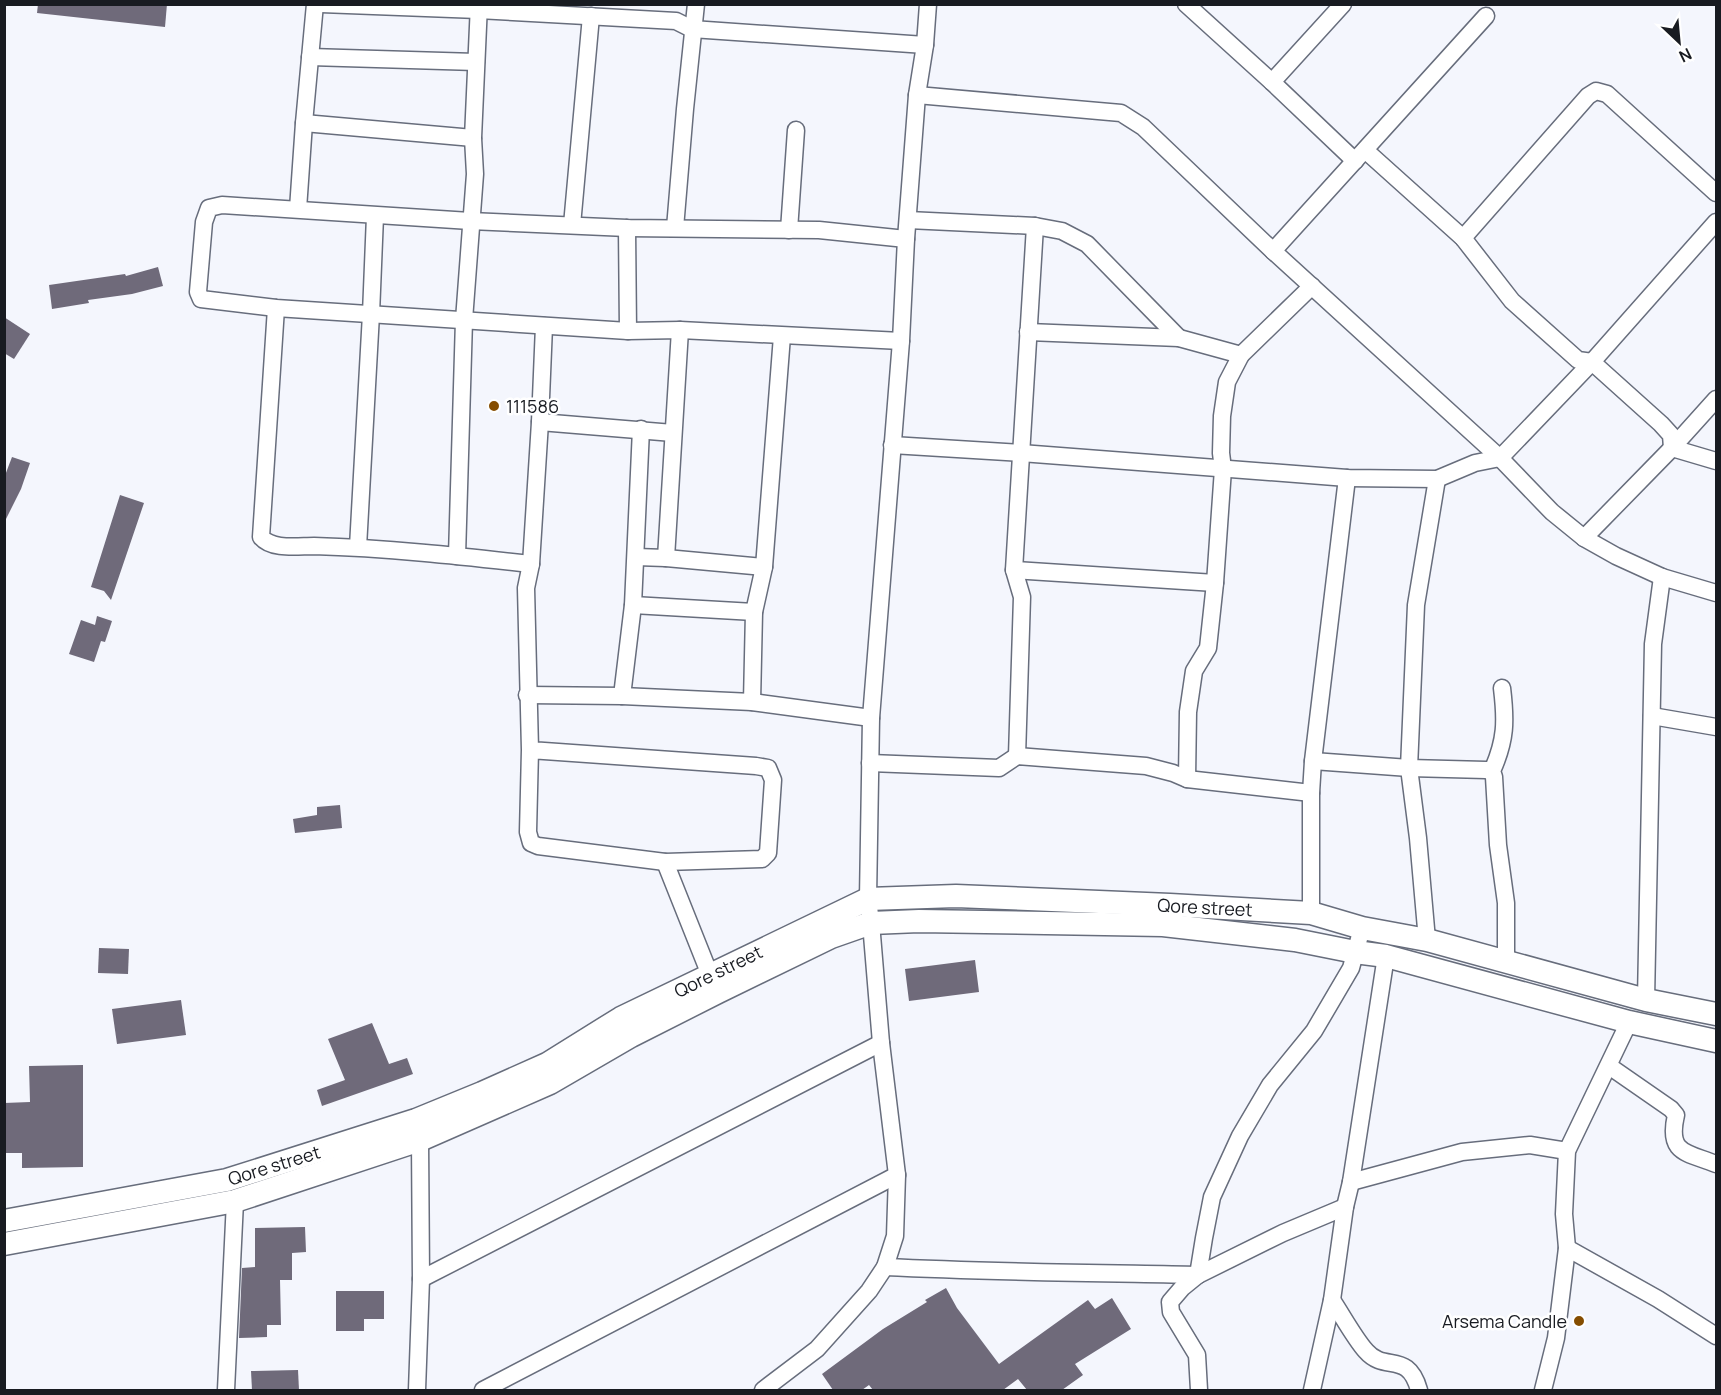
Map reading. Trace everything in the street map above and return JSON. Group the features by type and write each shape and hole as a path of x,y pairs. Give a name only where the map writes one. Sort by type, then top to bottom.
{"street":[{"path":"298,209 315,4"},
{"path":"321,4 478,7 676,21 692,29 925,45"},
{"path":"675,228 696,4"},
{"path":"763,1390 818,1348 869,1291 885,1267 895,1236 897,1175 881,1043 868,899 871,718 901,340 917,95 925,45 928,4"},
{"path":"1186,4 1272,82 1463,238 1512,301 1578,360 1592,362 1661,424 1671,435 1672,448"},
{"path":"1272,82 1344,4"},
{"path":"458,556 464,320 475,174 473,138 478,7"},
{"path":"572,225 591,16"},
{"path":"1273,251 1486,16"},
{"path":"310,57 476,62"},
{"path":"1463,238 1588,96 1596,91 1607,94 1716,193"},
{"path":"917,95 1121,113 1143,128 1273,251 1500,458 1552,512 1584,538 1662,577 1716,593"},
{"path":"304,123 473,138"},
{"path":"789,230 796,130"},
{"path":"901,340 680,330 628,331 276,308 201,299 198,292 204,222 209,208 222,205 470,221 627,228 819,230 906,238"},
{"path":"358,547 375,216"},
{"path":"908,220 1035,226 1062,231 1087,244 1179,338"},
{"path":"892,445 1347,478 1437,479 1475,463 1500,458 1592,362 1716,222"},
{"path":"1017,756 1022,597 1014,570 1035,226"},
{"path":"627,228 628,331"},
{"path":"1187,779 1188,712 1194,670 1208,648 1215,583 1223,469 1221,416 1227,382 1241,355 1312,286"},
{"path":"276,308 261,537 266,543 279,546 358,547 531,564"},
{"path":"530,750 768,768 773,780 768,853 762,859 665,862 538,846 531,843 528,832 530,750 526,588 531,564 544,326"},
{"path":"666,558 680,330"},
{"path":"1028,332 1179,338 1241,355"},
{"path":"752,702 754,612 764,567 782,336"},
{"path":"1584,538 1672,448 1716,399"},
{"path":"540,422 673,433"},
{"path":"622,696 633,605 641,429"},
{"path":"1672,448 1716,461"},
{"path":"1311,913 1313,761 1347,478"},
{"path":"1427,940 1409,768 1416,606 1437,479"},
{"path":"636,557 764,567"},
{"path":"1014,570 1215,583"},
{"path":"1646,1000 1653,644 1662,577"},
{"path":"633,605 754,612"},
{"path":"1502,688 1505,730 1501,752 1492,771 1498,845 1506,903 1506,961"},
{"path":"528,695 622,696 752,702 871,718"},
{"path":"1652,716 1716,727"},
{"path":"870,763 999,768 1017,756 1146,766 1187,779 1311,793"},
{"path":"1313,761 1492,771"},
{"path":"665,862 710,975"},
{"name":"Qore street","path":"4,1221 227,1180 417,1120 547,1064 621,1018 868,899 956,896 1311,913 1362,928 1427,940 1646,1000 1716,1014"},
{"name":"Qore street","path":"4,1244 235,1201 420,1140 550,1083 632,1036 718,992 831,937 871,923 919,921 1163,925 1295,940 1386,956 1629,1022 1716,1041"},
{"path":"1198,1275 1212,1197 1240,1136 1270,1085 1314,1031 1351,968 1362,928"},
{"path":"1454,974 1459,949"},
{"path":"1312,1390 1332,1300 1386,956"},
{"path":"1543,1390 1556,1338 1567,1248 1564,1214 1568,1151 1629,1022"},
{"path":"421,1279 881,1043"},
{"path":"1609,1065 1671,1109 1676,1115 1673,1134 1675,1144 1681,1151 1716,1164"},
{"path":"417,1390 421,1279 420,1140"},
{"path":"1351,1182 1462,1152 1530,1145 1568,1151"},
{"path":"483,1390 897,1175"},
{"path":"226,1390 235,1201"},
{"path":"1199,1390 1197,1355 1171,1312 1170,1302 1198,1275 1282,1233 1345,1207"},
{"path":"1567,1248 1658,1299 1716,1336"},
{"path":"885,1267 982,1272 1198,1275"},
{"path":"1332,1300 1366,1352 1379,1360 1404,1365 1416,1380 1419,1390"}],"building":[{"path":"38,4 167,4 165,27 37,13"},
{"path":"158,267 163,286 52,309 49,285 125,274 126,276"},
{"path":"4,317 30,334 14,359 4,353"},
{"path":"12,457 30,463 21,489 4,523 4,478"},
{"path":"120,495 144,503 111,600 104,591 91,587"},
{"path":"97,616 112,621 105,642 101,641 94,662 69,654 81,620 95,625"},
{"path":"340,805 342,828 295,833 293,819 317,815 317,807"},
{"path":"99,948 129,949 128,974 98,973"},
{"path":"975,960 979,992 909,1001 905,969"},
{"path":"181,1000 186,1035 117,1044 112,1009"},
{"path":"372,1023 389,1064 407,1058 413,1074 322,1106 317,1090 345,1080 328,1039"},
{"path":"83,1065 83,1167 22,1168 22,1153 4,1153 4,1103 30,1102 29,1066"},
{"path":"305,1227 306,1252 292,1253 292,1280 280,1280 281,1325 267,1325 267,1337 239,1338 242,1268 255,1267 255,1228"},
{"path":"946,1288 957,1308 999,1364 1088,1300 1095,1309 1112,1298 1131,1329 1075,1364 1083,1375 1062,1390 1027,1390 1018,1379 1003,1390 873,1390 869,1385 862,1390 833,1390 822,1374 883,1329"},
{"path":"336,1291 384,1291 384,1319 364,1319 364,1331 336,1331"},
{"path":"298,1370 299,1390 252,1390 251,1371"}],"place":[{"name":"111586","path":"494,406"},
{"name":"Arsema Candle","path":"1579,1321"}]}
